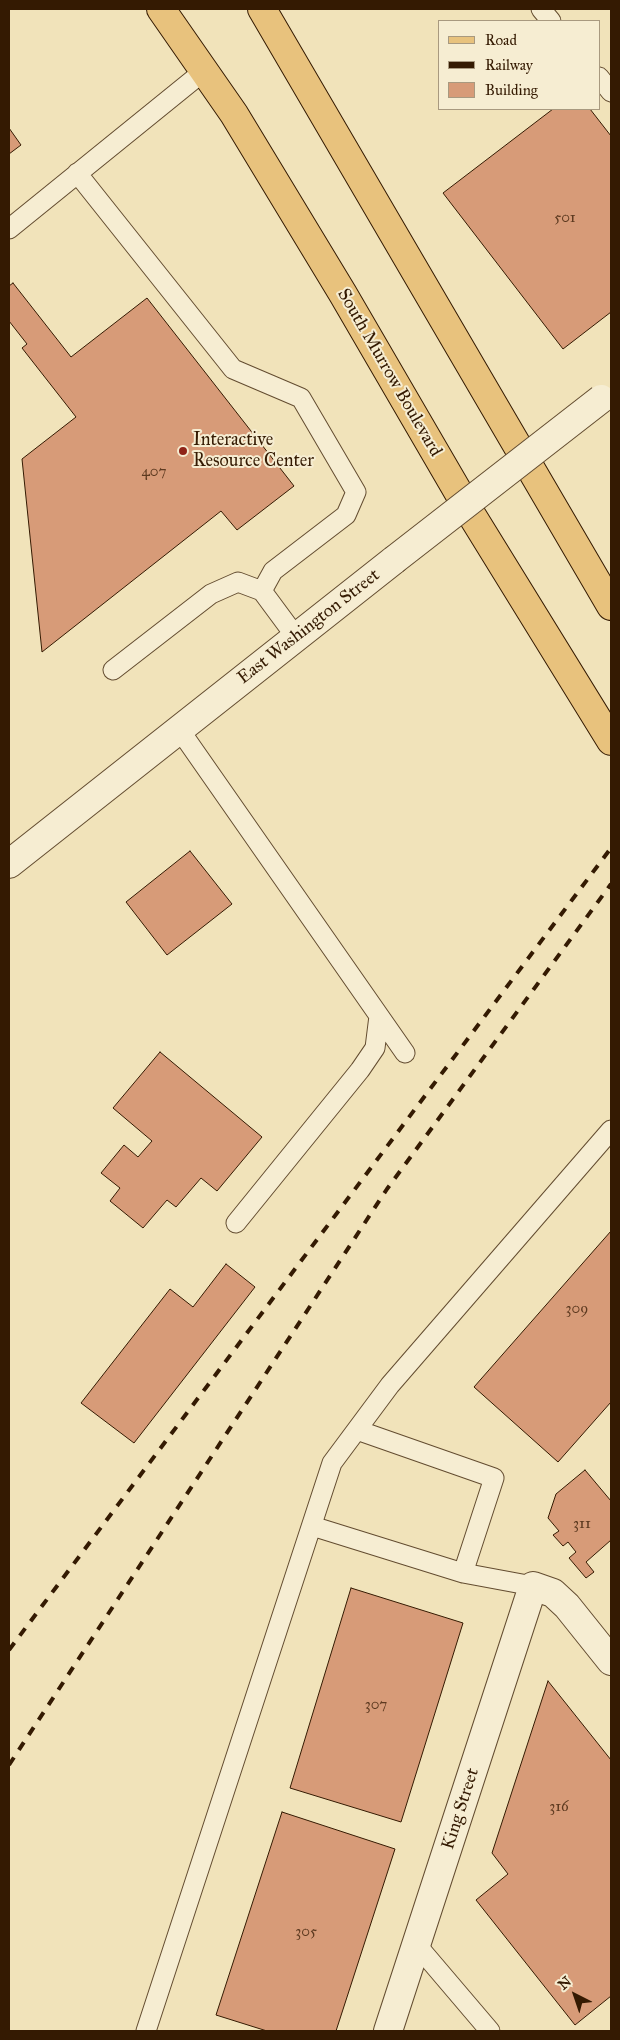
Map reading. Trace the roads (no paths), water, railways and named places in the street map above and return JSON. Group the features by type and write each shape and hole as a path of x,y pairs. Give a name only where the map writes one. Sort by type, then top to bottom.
{"main road":[{"name":"South Murrow Boulevard","path":"161,9 238,122 343,294 471,514 611,741"},
{"path":"262,9 611,606"}],"street":[{"name":"East Washington Street","path":"9,864 606,395"},
{"path":"533,1586 553,1593 567,1606 611,1661"},
{"name":"King Street","path":"388,2031 533,1586"}],"lane":[{"path":"541,9 551,20"},
{"path":"9,229 204,71"},
{"path":"600,78 611,92"},
{"path":"77,173 233,369 301,398 356,492 346,515 273,572 262,591"},
{"path":"112,670 210,594 238,582 262,591 296,637"},
{"path":"179,729 405,1053"},
{"path":"236,1223 360,1070 375,1048 379,1016"},
{"path":"146,2031 332,1463 390,1385 611,1130"},
{"path":"357,1430 494,1478 463,1573"},
{"path":"312,1526 463,1573 533,1586"},
{"path":"416,1944 490,2031"}],"railway":[{"path":"9,1650 611,848"},
{"path":"9,1765 387,1189 611,884"}],"place":[{"name":"Interactive Resource Center","path":"183,451"}]}
